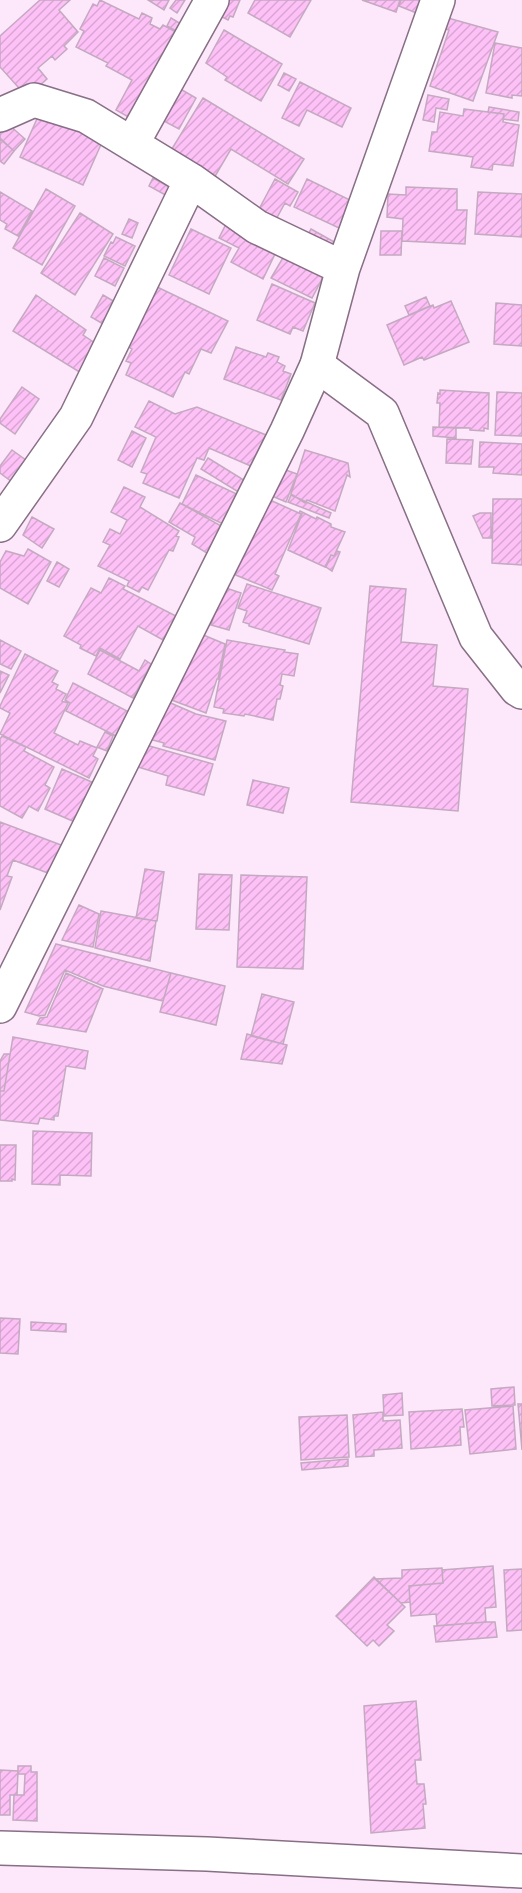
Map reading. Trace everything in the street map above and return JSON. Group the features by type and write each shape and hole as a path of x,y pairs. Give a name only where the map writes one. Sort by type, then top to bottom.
{"street":[{"path":"132,144 212,0"},
{"path":"0,1006 287,431 317,365 343,268 438,0"},
{"path":"0,115 34,100 86,116 191,180 257,227 343,268"},
{"path":"0,525 76,417 191,180"},
{"path":"317,365 382,413 476,637 517,689 522,692"},
{"path":"0,1848 207,1854 522,1871"}],"building":[{"path":"40,0 70,0 59,10 78,32 64,46 67,49 55,60 52,56 38,68 47,79 27,97 0,67 0,36"},
{"path":"100,0 139,19 142,13 152,18 150,24 160,29 163,25 185,37 139,123 116,110 132,80 106,66 108,63 76,47 84,31 80,29 93,4 97,6"},
{"path":"148,0 169,0 164,10"},
{"path":"176,0 185,0 177,13 170,8"},
{"path":"229,0 240,0 233,17 230,16 228,20 222,17"},
{"path":"255,0 311,0 290,37 248,13"},
{"path":"362,0 400,0 396,12"},
{"path":"401,0 425,0 419,14 399,6"},
{"path":"171,18 186,27 182,34 167,26"},
{"path":"448,18 498,32 473,101 430,86 449,30 445,29"},
{"path":"224,30 282,64 261,101 225,80 227,77 206,63"},
{"path":"495,43 522,48 522,96 512,95 512,98 486,93"},
{"path":"284,73 296,79 289,91 278,85"},
{"path":"300,82 351,108 342,127 307,110 299,126 282,118"},
{"path":"177,87 196,98 179,129 160,119"},
{"path":"428,95 449,99 447,110 436,108 434,122 423,120"},
{"path":"203,98 304,159 288,184 231,149 214,178 170,152"},
{"path":"489,107 519,112 518,121 503,119 504,114 488,112"},
{"path":"464,109 504,114 503,122 519,125 513,166 493,164 492,170 471,167 473,157 429,151 432,132 437,132 440,112 463,116"},
{"path":"40,112 103,140 83,185 20,157"},
{"path":"8,124 25,139 14,151 0,138 0,133"},
{"path":"0,139 14,151 4,164 0,161"},
{"path":"153,178 173,189 169,197 149,186"},
{"path":"275,179 298,192 290,206 285,203 274,223 257,213"},
{"path":"307,179 352,201 339,228 294,207"},
{"path":"406,187 457,189 457,210 467,210 465,244 402,241 403,219 387,217 388,194 406,195"},
{"path":"46,189 75,206 42,265 13,248"},
{"path":"0,192 32,211 18,236 5,229 7,224 0,220"},
{"path":"478,192 522,194 522,237 475,234"},
{"path":"80,213 113,234 75,295 41,273"},
{"path":"129,219 138,223 132,238 122,234"},
{"path":"226,224 276,252 263,279 231,262 239,248 219,238"},
{"path":"191,229 231,248 209,294 169,275"},
{"path":"311,229 338,244 331,255 305,240"},
{"path":"381,231 402,231 401,255 380,255"},
{"path":"116,237 135,246 125,266 104,256"},
{"path":"284,256 323,277 312,298 271,278"},
{"path":"104,258 124,268 115,286 95,276"},
{"path":"272,284 315,303 303,331 293,327 290,334 257,320"},
{"path":"153,285 228,321 211,353 201,349 189,374 185,372 173,397 126,375 131,363 126,361 132,349 124,344"},
{"path":"36,295 86,330 83,335 98,345 81,373 13,331"},
{"path":"103,295 122,306 110,328 91,317"},
{"path":"426,297 430,306 409,315 405,306"},
{"path":"451,301 469,342 424,360 422,357 404,365 387,325 433,305 434,308"},
{"path":"496,303 522,305 522,346 494,344"},
{"path":"236,347 266,357 268,353 279,357 277,362 285,366 283,371 291,374 281,400 224,379"},
{"path":"22,387 39,399 15,434 0,423 0,419"},
{"path":"440,390 489,393 488,429 484,428 484,431 439,427 440,403 437,403"},
{"path":"497,392 522,393 522,436 495,435"},
{"path":"149,401 175,414 197,407 266,435 253,467 209,448 204,460 197,458 179,498 143,483 147,474 141,472 156,437 135,427"},
{"path":"433,427 456,428 456,438 433,436"},
{"path":"132,431 146,438 132,467 118,460"},
{"path":"447,439 473,440 471,464 446,463"},
{"path":"480,442 522,444 522,475 493,473 494,467 479,467"},
{"path":"12,450 30,463 15,484 0,473 0,466"},
{"path":"305,450 348,463 350,477 347,475 335,511 307,500 305,503 291,494"},
{"path":"208,458 247,482 240,493 201,469"},
{"path":"283,469 297,474 286,502 272,496"},
{"path":"196,475 239,495 225,525 182,504"},
{"path":"124,487 145,497 140,507 179,531 173,551 169,550 148,590 142,587 139,592 127,586 129,581 98,566 110,545 103,542 110,529 120,534 127,520 111,512"},
{"path":"291,495 331,513 329,518 288,502"},
{"path":"493,499 522,499 522,565 492,563"},
{"path":"270,500 301,514 275,574 279,576 272,590 231,573"},
{"path":"180,503 223,527 210,555 192,544 195,537 169,522"},
{"path":"300,511 345,532 334,556 331,555 325,567 288,550 302,514 299,513"},
{"path":"480,513 491,513 491,538 483,538 473,516"},
{"path":"32,517 54,529 42,548 23,535"},
{"path":"28,549 51,562 28,604 0,588 0,562 6,551 24,556"},
{"path":"337,551 340,552 332,571 326,567 331,555 334,556"},
{"path":"57,562 69,569 59,587 47,581"},
{"path":"109,578 125,586 123,589 176,616 163,640 138,626 120,659 100,648 96,656 64,636 91,588 101,593"},
{"path":"247,584 321,608 309,644 249,626 243,622 247,611 238,608"},
{"path":"370,586 406,589 401,642 437,645 433,686 468,689 458,811 351,802"},
{"path":"223,587 241,593 229,630 211,625"},
{"path":"201,634 225,644 218,679 206,713 169,699"},
{"path":"0,640 21,651 11,669 0,664"},
{"path":"227,640 298,654 294,676 282,674 280,685 283,686 280,699 277,699 273,720 245,714 244,716 223,713 224,709 214,707"},
{"path":"100,650 139,671 145,660 151,664 133,698 88,674"},
{"path":"25,654 58,671 52,682 58,685 56,689 66,694 62,701 68,703 54,733 78,745 80,741 97,748 93,756 98,759 89,778 0,734 10,713 0,706"},
{"path":"0,671 9,675 0,693"},
{"path":"73,683 129,712 116,736 66,711 70,703 65,700"},
{"path":"166,701 196,714 226,721 215,760 163,746 164,743 149,739"},
{"path":"105,732 113,736 107,751 97,747"},
{"path":"2,736 26,747 24,751 54,767 45,785 50,788 38,811 29,806 22,818 0,806 0,739"},
{"path":"146,745 213,764 204,795 166,785 168,776 138,767"},
{"path":"62,769 94,783 77,823 45,809"},
{"path":"253,780 289,788 283,813 247,805"},
{"path":"0,822 69,848 56,876 13,860 7,876 12,877 0,910"},
{"path":"145,869 164,872 157,921 136,918"},
{"path":"199,874 232,875 229,930 196,929"},
{"path":"241,875 307,877 303,969 237,967"},
{"path":"79,905 99,914 93,947 62,940"},
{"path":"101,911 156,921 150,961 95,948"},
{"path":"56,944 171,973 163,1001 103,986 65,970 45,1015 39,1016 25,1012"},
{"path":"66,973 103,989 86,1032 37,1024 40,1018 47,1017"},
{"path":"171,973 225,986 216,1025 160,1012"},
{"path":"262,994 294,1002 283,1044 251,1036"},
{"path":"247,1034 287,1045 282,1064 241,1059"},
{"path":"13,1037 88,1051 85,1069 66,1066 58,1116 54,1116 54,1120 40,1118 38,1124 0,1120 0,1091 4,1091"},
{"path":"4,1054 10,1054 4,1091 0,1091 0,1061"},
{"path":"33,1131 92,1133 91,1176 60,1175 60,1185 32,1184"},
{"path":"0,1145 16,1145 15,1180 0,1181"},
{"path":"0,1318 20,1319 18,1354 0,1353"},
{"path":"31,1322 66,1324 66,1332 31,1330"},
{"path":"514,1387 515,1405 492,1406 491,1389"},
{"path":"402,1393 403,1415 384,1416 383,1395"},
{"path":"518,1404 522,1404 522,1450"},
{"path":"513,1406 516,1449 470,1454 465,1410"},
{"path":"462,1409 464,1427 460,1427 461,1445 411,1449 409,1412"},
{"path":"383,1412 383,1421 400,1420 402,1448 374,1450 374,1456 356,1457 353,1415"},
{"path":"347,1415 349,1457 301,1460 299,1417"},
{"path":"348,1459 348,1466 302,1470 301,1463"},
{"path":"493,1566 496,1607 485,1608 486,1622 437,1626 436,1614 411,1616 409,1586 443,1583 442,1570"},
{"path":"442,1568 443,1583 409,1586 410,1602 401,1603 375,1579 402,1578 402,1570"},
{"path":"522,1569 522,1630 507,1631 504,1570"},
{"path":"374,1577 405,1607 387,1625 394,1631 379,1646 373,1640 367,1646 336,1616"},
{"path":"495,1622 497,1637 436,1642 434,1626"},
{"path":"416,1701 421,1760 415,1760 417,1784 424,1784 425,1828 371,1833 364,1706"},
{"path":"18,1766 31,1766 31,1772 37,1772 37,1821 13,1820 14,1795 24,1795 25,1774 18,1774"},
{"path":"0,1770 18,1771 17,1795 10,1795 10,1815 0,1815"}]}
